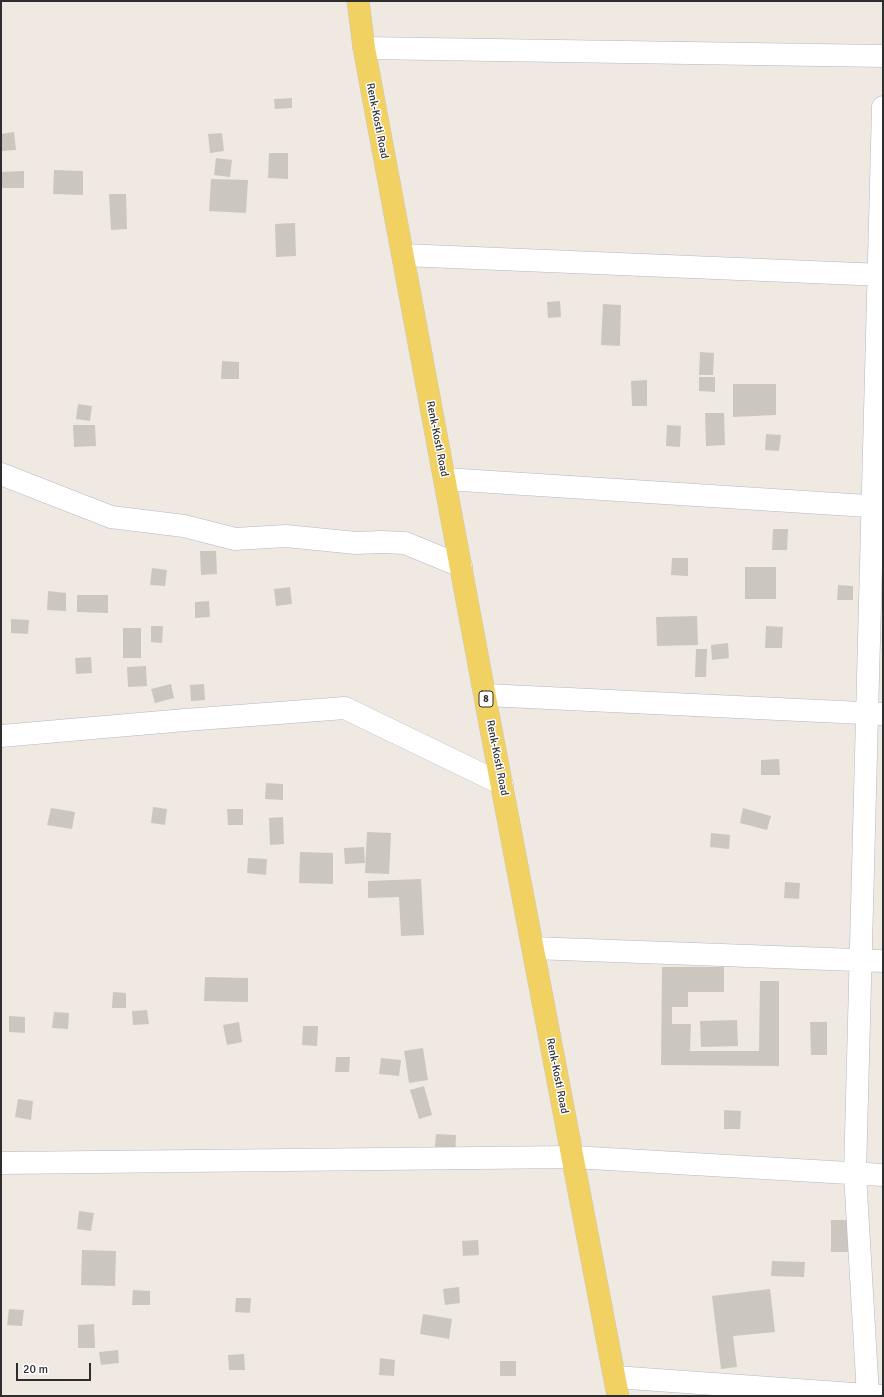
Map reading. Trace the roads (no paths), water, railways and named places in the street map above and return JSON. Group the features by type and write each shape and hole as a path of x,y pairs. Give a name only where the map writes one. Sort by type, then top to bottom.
{"main road":[{"name":"Renk-Kosti Road","path":"358,1 364,48 485,695 617,1386"}],"street":[{"path":"364,48 883,56"},
{"path":"617,1386 873,1396 855,1174 861,960 875,714 883,107"},
{"path":"403,255 881,275"},
{"path":"1,474 111,517 184,526 235,539 286,536 356,543 405,543 461,566"},
{"path":"445,480 878,507"},
{"path":"485,695 875,714"},
{"path":"1,736 345,708 502,784"},
{"path":"533,948 883,961"},
{"path":"1,1163 573,1157 883,1175"}]}
